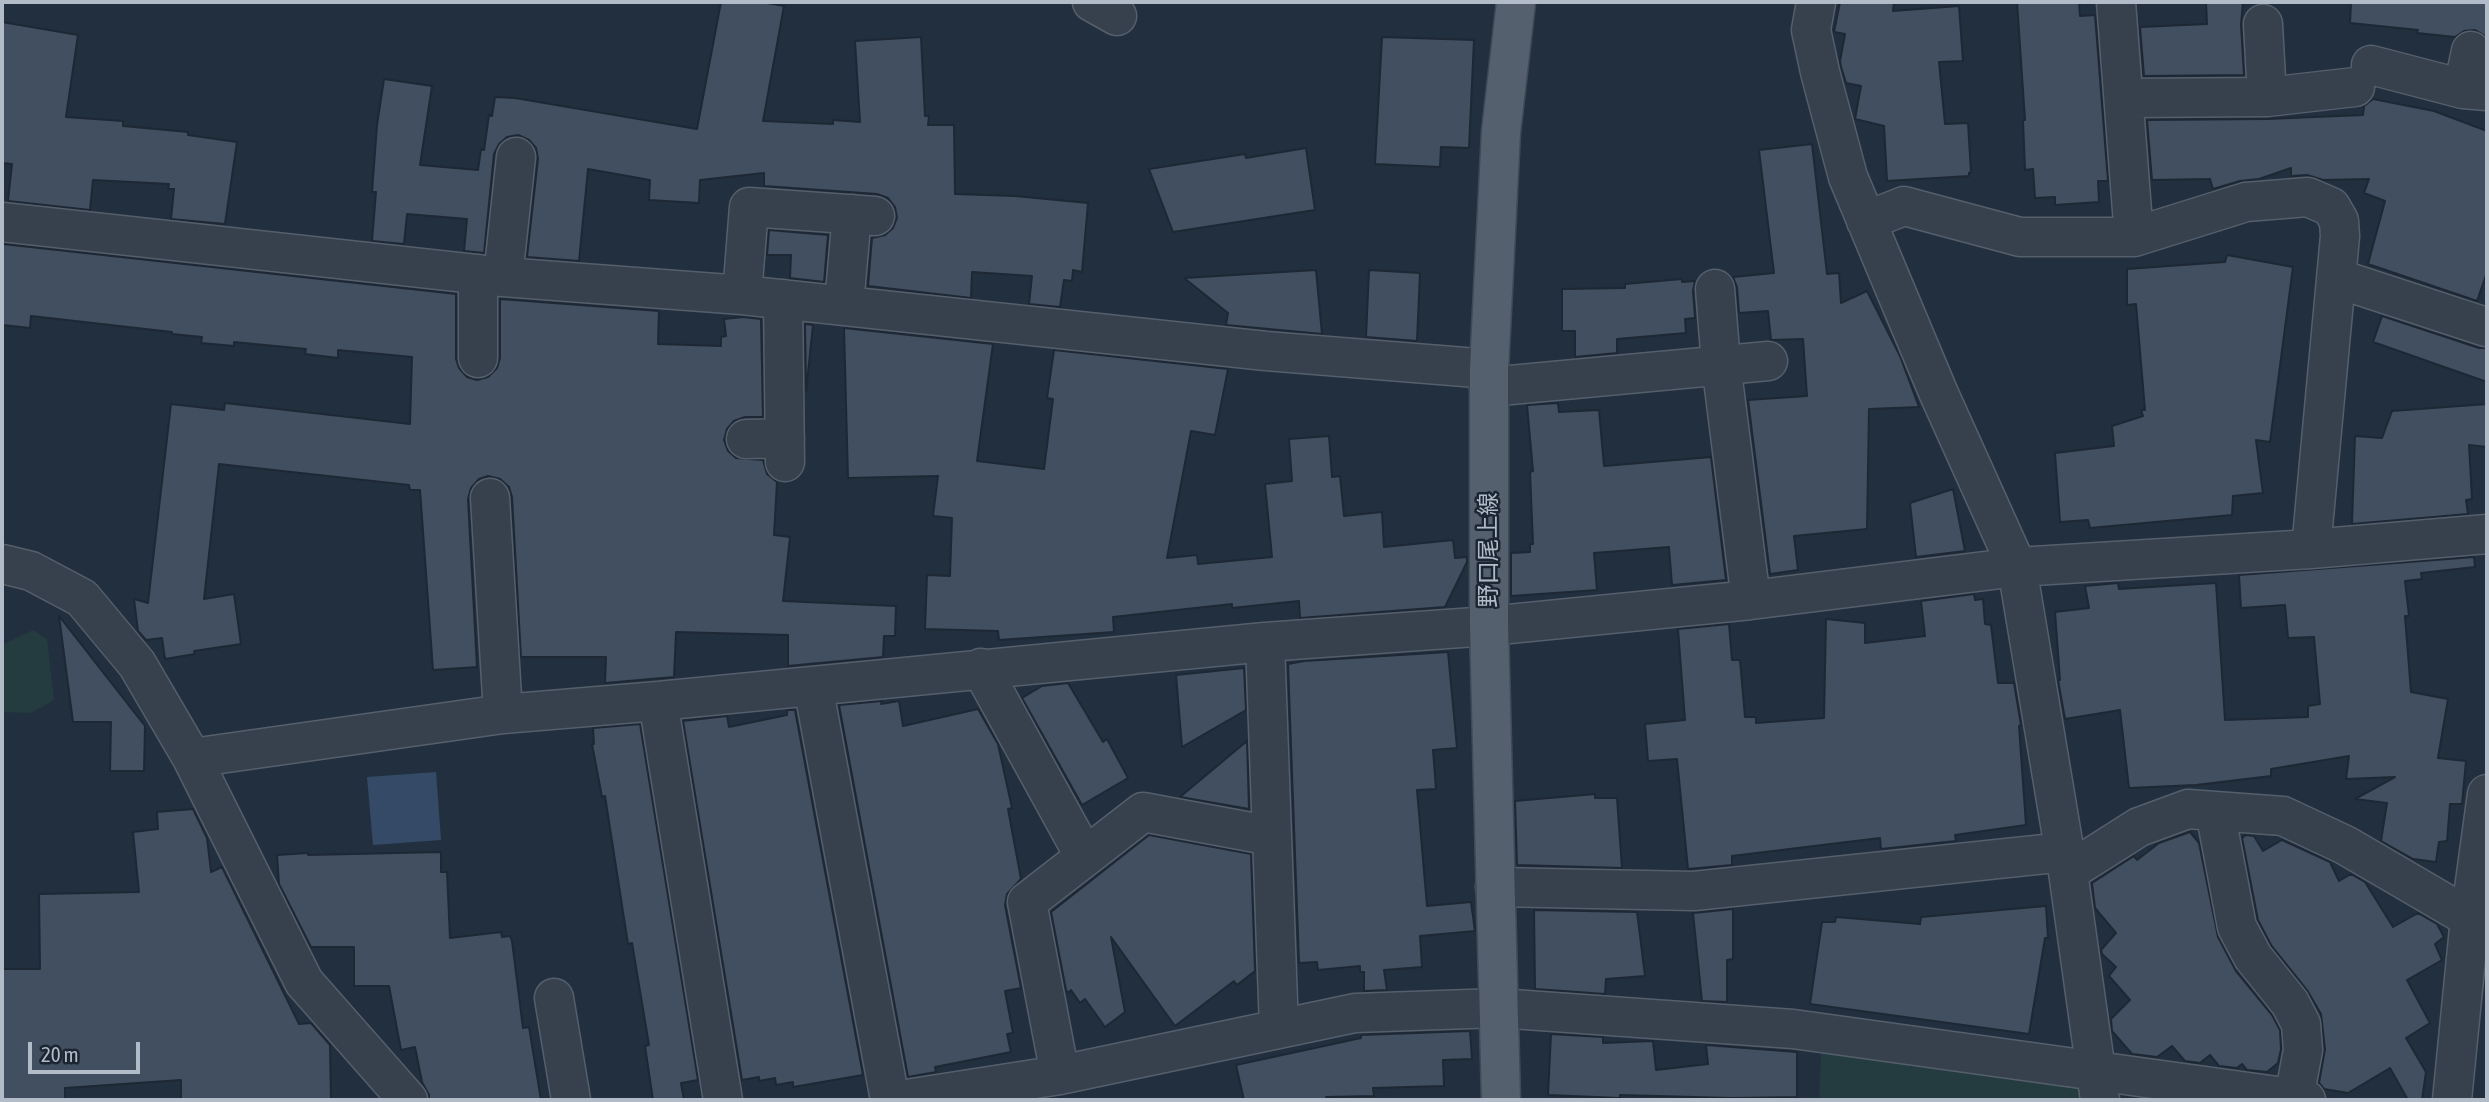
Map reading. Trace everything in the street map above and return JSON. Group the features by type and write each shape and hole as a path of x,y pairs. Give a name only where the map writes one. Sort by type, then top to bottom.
{"main road":[{"name":"野口尾上線","path":"1501,1100 1489,626 1489,378 1501,132 1516,2"}],"street":[{"path":"1816,2 1811,30 1848,177 2017,567 2066,862 2098,1086"},
{"path":"2116,2 2134,237"},
{"path":"2263,24 2267,97"},
{"path":"2125,98 2267,97 2363,76 2475,90 2471,51"},
{"path":"478,358 491,275 516,157"},
{"path":"1866,221 1904,206 2021,237 2134,237 2246,202 2308,197 2331,207 2339,221 2336,278 2311,549"},
{"path":"742,295 749,206 863,215 844,304"},
{"path":"2,222 491,275 844,304 1489,378 1768,361"},
{"path":"2336,278 2486,327"},
{"path":"1715,289 1721,364 1751,600"},
{"path":"746,439 785,450 783,299"},
{"path":"489,498 503,714"},
{"path":"192,758 503,714 1265,642 1489,626 1751,600 2017,567 2311,549 2487,534"},
{"path":"2,564 31,571 82,597 137,664 192,758 304,982 408,1100"},
{"path":"1265,642 1279,1029"},
{"path":"981,668 1085,856"},
{"path":"813,686 890,1100"},
{"path":"658,701 723,1100"},
{"path":"2452,1100 2470,918 2487,794"},
{"path":"1495,887 1694,891 2066,862 2139,827 2188,809 2283,816 2345,845 2470,918"},
{"path":"900,1100 1060,1075 1355,1013 1498,1008 1793,1029 2098,1086 2300,1099 2303,1050 2301,1024 2290,1003 2253,957 2237,927 2215,811"},
{"path":"1060,1075 1027,902 1143,813 1272,836"},
{"path":"554,998 571,1100"}],"green space":[{"path":"33,630 47,639 54,699 30,713 2,712 2,645"},
{"path":"1821,1051 2083,1084 2085,1100 1819,1100"}],"water":[{"path":"436,772 441,840 373,845 367,777"}],"building":[{"path":"721,2 762,2 784,6 763,121 833,124 833,120 860,122 855,41 921,37 925,116 929,116 928,125 954,125 955,194 1088,203 1082,272 1073,270 1072,281 1064,280 1060,307 1029,304 1032,276 972,272 971,298 868,286 872,238 885,235 893,228 897,218 895,207 888,198 877,194 764,186 764,173 700,180 699,203 649,200 650,180 588,169 579,261 527,257 538,159 536,148 529,140 518,135 507,137 499,144 494,154 484,253 464,251 467,219 407,214 404,244 372,241 376,192 372,192 377,125 384,79 432,86 420,165 478,170 495,97 515,98 697,129"},
{"path":"1840,2 1894,2 1893,11 1959,6 1963,61 1939,62 1945,124 1968,123 1969,176 1887,181 1884,126 1855,119 1861,86 1846,83 1841,67 1845,34 1834,32"},
{"path":"2017,2 2079,2 2080,16 2095,15 2108,181 2098,181 2099,202 2055,205 2055,197 2035,198 2033,169 2025,170 2025,120"},
{"path":"2206,2 2243,2 2241,25 2244,75 2144,76 2140,27 2207,24"},
{"path":"2351,2 2487,2 2487,37 2475,30 2464,31 2455,37 2350,23"},
{"path":"2,22 78,35 66,117 123,121 123,126 188,132 188,135 237,142 225,224 171,219 174,189 168,189 169,184 93,180 90,210 8,201 12,164 2,163"},
{"path":"1382,37 1474,40 1469,148 1441,147 1440,167 1375,164"},
{"path":"2373,99 2434,111 2487,131 2487,272 2477,301 2368,264 2385,201 2364,193 2369,179 2323,180 2307,175 2291,176 2291,168 2259,179 2213,189 2210,179 2152,180 2147,120 2363,115 2364,106"},
{"path":"1812,144 1827,274 1839,273 1841,303 1867,291 1900,356 1919,407 1869,409 1867,529 1794,536 1798,570 1770,574 1748,400 1807,396 1803,339 1771,340 1768,311 1739,313 1737,287 1733,277 1774,273 1759,150"},
{"path":"1306,148 1315,210 1173,232 1149,169 1245,154 1246,158"},
{"path":"769,230 828,235 824,282 790,278 791,255 767,255"},
{"path":"3,244 456,294 456,359 459,368 467,377 477,380 488,377 497,368 500,358 500,299 659,311 658,344 721,346 721,337 726,336 724,319 761,319 763,417 745,417 734,421 727,429 724,440 728,451 736,458 763,460 767,474 777,482 774,535 790,537 783,601 896,606 895,636 884,636 883,657 788,666 788,635 676,632 674,677 605,683 606,657 521,657 512,497 509,487 500,479 488,476 479,479 471,488 468,499 477,667 433,670 420,490 410,490 409,485 219,464 204,599 234,594 241,644 194,651 195,654 165,659 162,638 146,640 138,631 134,599 148,603 171,404 224,410 225,403 410,424 412,357 338,350 338,358 305,354 306,349 234,342 234,346 201,343 202,337 172,332 31,316 30,328 2,325"},
{"path":"2227,255 2293,267 2270,442 2256,440 2263,493 2233,496 2232,515 2090,528 2088,520 2060,522 2055,453 2114,446 2112,426 2143,416 2141,410 2145,410 2136,304 2127,305 2127,269 2225,262"},
{"path":"1316,270 1322,334 1226,325 1228,313 1184,278"},
{"path":"1369,270 1420,273 1417,341 1366,337"},
{"path":"1682,279 1682,282 1695,281 1695,318 1685,319 1686,333 1617,339 1617,353 1575,357 1575,331 1562,331 1562,289 1625,288 1625,284"},
{"path":"2382,316 2479,348 2487,348 2487,382 2373,342"},
{"path":"805,324 813,325 806,392"},
{"path":"844,328 993,344 977,461 1044,469 1053,399 1047,398 1054,350 1228,369 1215,435 1191,431 1167,558 1197,555 1198,564 1272,557 1265,484 1292,481 1289,439 1329,436 1332,477 1340,476 1344,516 1382,512 1384,547 1453,540 1455,558 1467,557 1467,562 1445,607 1300,618 1299,601 1232,608 1232,604 1113,617 1114,632 999,640 998,631 925,629 927,575 950,576 952,518 933,516 938,476 848,478"},
{"path":"1558,403 1559,412 1599,410 1604,466 1711,457 1726,580 1672,585 1669,547 1594,553 1597,590 1511,596 1511,553 1530,552 1530,544 1533,544 1530,472 1533,471 1527,405"},
{"path":"2487,404 2487,447 2469,445 2472,499 2466,500 2468,514 2352,524 2355,436 2382,438 2392,411"},
{"path":"1953,489 1965,551 1916,557 1910,503"},
{"path":"2474,557 2475,567 2421,573 2422,579 2405,581 2409,616 2405,616 2411,692 2448,699 2438,758 2466,761 2462,804 2450,804 2447,841 2439,842 2436,862 2413,859 2381,841 2387,803 2355,799 2395,777 2346,779 2349,756 2271,769 2271,776 2196,785 2129,788 2120,710 2065,719 2058,680 2055,612 2089,608 2085,586 2118,583 2119,589 2216,583 2225,720 2308,717 2308,706 2320,704 2314,637 2288,638 2285,605 2241,608 2239,575"},
{"path":"1974,594 1975,600 1983,599 1985,624 1991,625 1998,683 2014,683 2021,725 2026,825 1955,835 1956,841 1881,849 1880,838 1732,856 1732,865 1688,869 1677,759 1648,761 1645,724 1685,720 1678,629 1729,624 1732,660 1740,660 1745,717 1756,717 1756,723 1824,718 1826,619 1865,623 1865,643 1925,636 1921,601"},
{"path":"59,616 145,726 144,771 110,771 111,722 73,722"},
{"path":"1448,652 1457,748 1433,750 1436,789 1417,790 1427,906 1471,902 1475,931 1420,936 1422,967 1384,970 1387,990 1364,991 1364,972 1360,972 1360,966 1318,970 1317,962 1299,963 1288,664"},
{"path":"1244,668 1246,710 1182,747 1176,675"},
{"path":"1068,683 1103,742 1107,739 1128,778 1082,805 1022,698 1042,686"},
{"path":"882,701 881,704 899,701 903,726 978,709 998,744 1012,808 1008,809 1021,879 1007,894 1005,905 1021,988 1005,991 1013,1033 1007,1034 1011,1052 935,1067 936,1072 908,1077 839,705"},
{"path":"787,710 795,710 863,1075 793,1087 793,1082 776,1085 775,1078 742,1080 683,721 727,716 729,727 787,715"},
{"path":"640,724 698,1080 681,1083 684,1100 653,1100 645,1046 649,1045 632,943 628,944 605,796 602,797 592,744 593,728"},
{"path":"1247,741 1249,809 1180,797"},
{"path":"1595,794 1595,798 1617,798 1622,868 1517,865 1515,801"},
{"path":"193,809 207,838 211,872 222,867 299,1024 311,1023 330,1045 331,1100 181,1100 181,1080 65,1088 65,1100 2,1100 2,969 40,969 39,894 139,892 133,832 158,829 157,812"},
{"path":"2190,832 2199,843 2218,937 2236,971 2272,1015 2280,1030 2281,1049 2278,1063 2267,1072 2247,1070 2242,1064 2237,1068 2219,1066 2210,1055 2200,1063 2185,1061 2172,1046 2157,1057 2132,1054 2112,1031 2111,1019 2130,1000 2109,976 2116,967 2101,950 2116,933 2095,908 2092,883 2134,856 2137,860 2159,843"},
{"path":"1149,835 1251,854 1255,971 1237,985 1234,981 1175,1026 1111,937 1125,1012 1105,1027 1085,999 1080,1003 1071,990 1068,993 1066,990 1051,912"},
{"path":"2246,835 2254,836 2263,851 2282,840 2330,862 2339,881 2351,874 2365,882 2393,927 2418,913 2437,924 2444,937 2435,944 2442,960 2407,980 2430,1023 2406,1038 2426,1072 2422,1100 2408,1100 2390,1068 2348,1093 2324,1089 2319,1083 2325,1049 2321,1014 2307,990 2271,945 2258,920 2242,838"},
{"path":"441,852 441,872 447,872 450,938 501,932 502,937 510,936 523,1028 529,1027 541,1100 429,1100 422,1082 415,1047 401,1050 389,986 354,986 354,947 311,947 279,884 277,855"},
{"path":"2046,906 2048,938 2045,938 2029,1034 1810,1004 1822,922 1835,922 1836,917 1920,924 1921,917"},
{"path":"1733,909 1733,959 1727,960 1727,1002 1702,1001 1693,913"},
{"path":"1534,910 1637,912 1645,976 1606,979 1605,994 1535,989"},
{"path":"1470,1031 1472,1059 1443,1060 1444,1086 1373,1088 1374,1096 1326,1097 1327,1100 1244,1100 1236,1065 1361,1038 1361,1035"},
{"path":"1551,1034 1603,1037 1603,1043 1653,1041 1656,1070 1708,1064 1706,1045 1797,1052 1797,1097 1620,1095 1620,1098 1548,1095"}]}
